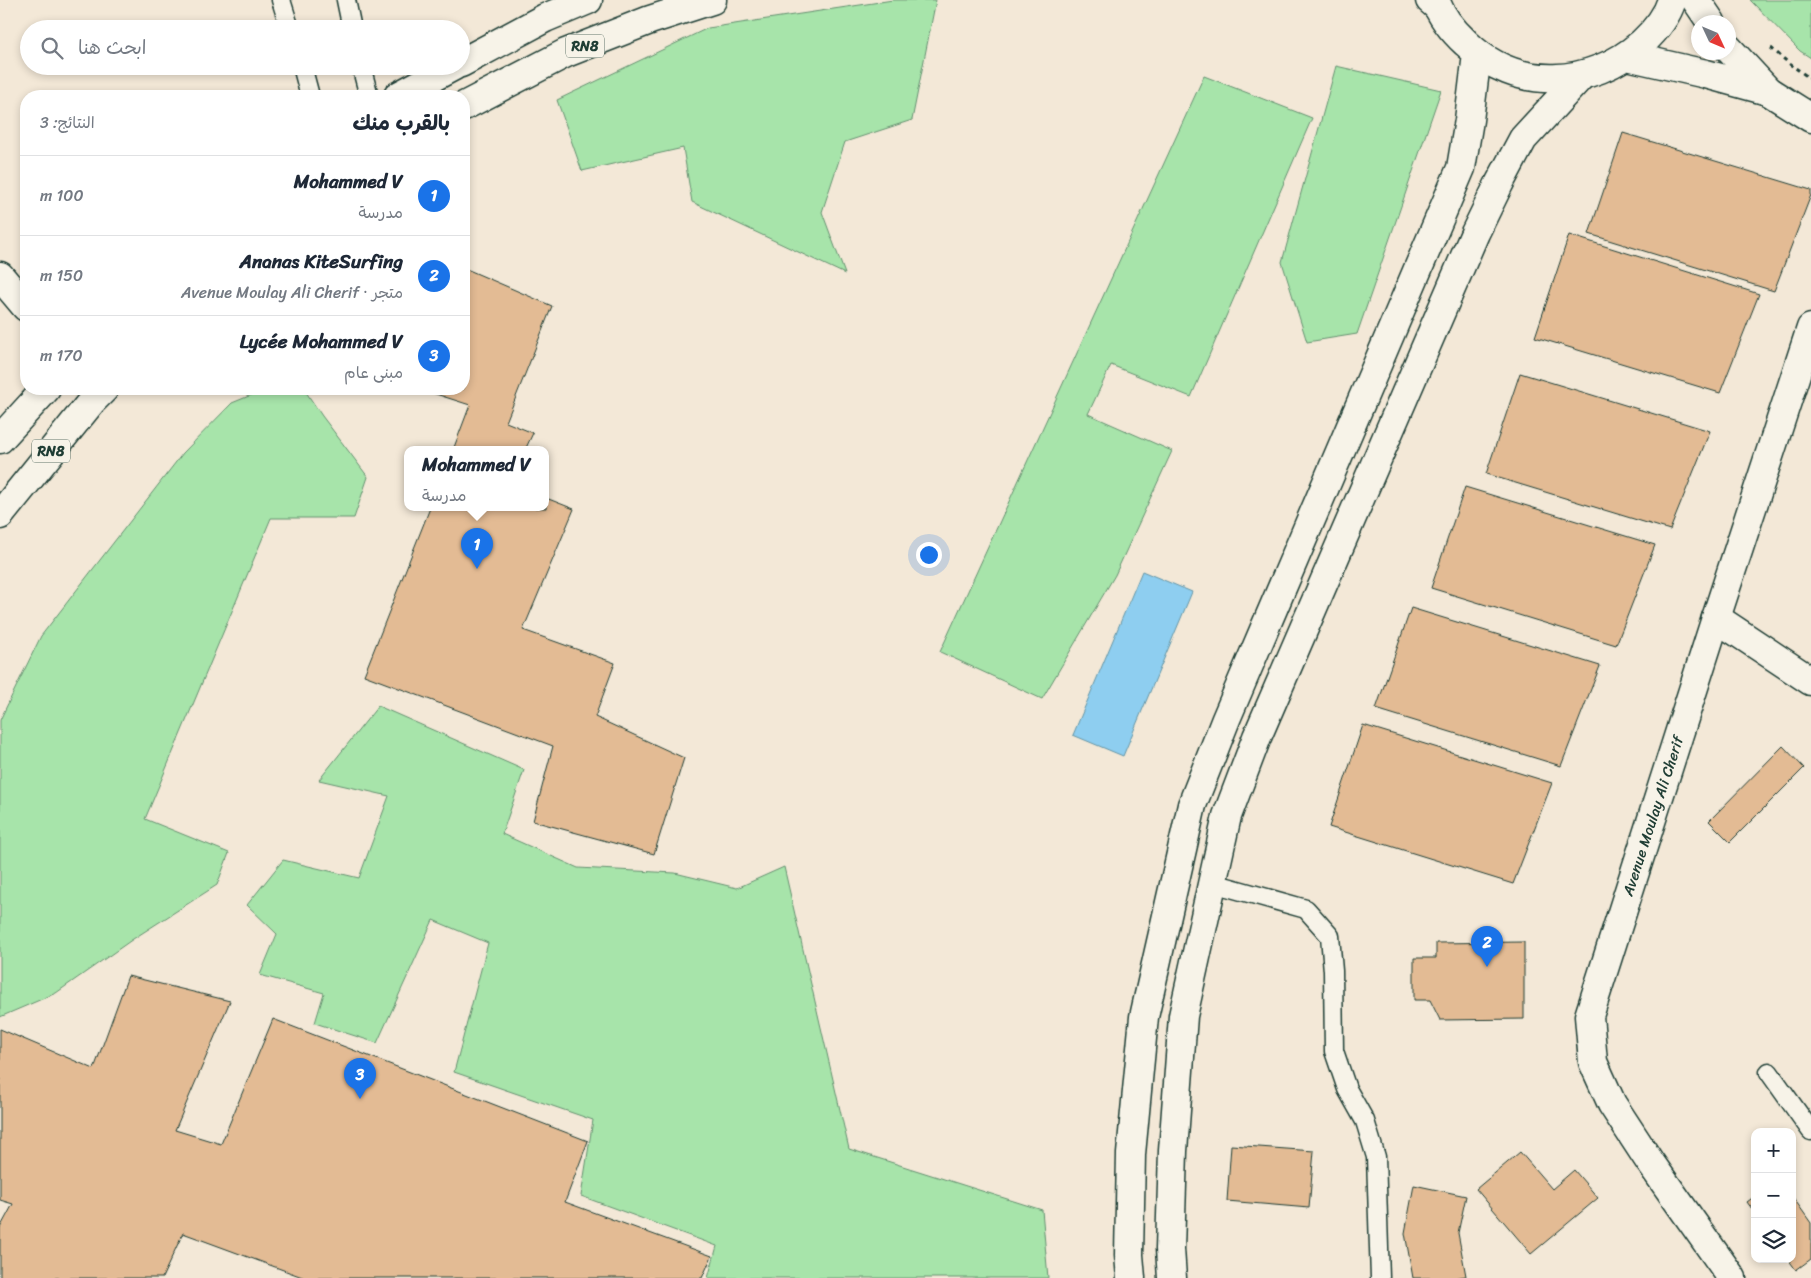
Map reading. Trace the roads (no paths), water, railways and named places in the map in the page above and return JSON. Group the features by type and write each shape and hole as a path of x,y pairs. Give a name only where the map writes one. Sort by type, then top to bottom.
{"main road":[{"path":"470,58 546,18 588,0"},
{"name":"RN8","path":"470,103 566,53 650,20 712,0"},
{"path":"1434,2 1454,32 1476,54 1509,71 1544,79 1581,76 1605,68 1628,56 1652,34 1672,0"},
{"path":"1696,0 1706,15"},
{"path":"1131,1278 1129,1255 1131,1154 1144,1017 1192,805 1226,720 1461,168 1469,120 1476,54"},
{"path":"1628,56 1768,91"},
{"path":"1736,57 1768,91 1811,118"},
{"path":"409,90 437,75"},
{"path":"1172,1278 1170,1249 1173,1151 1183,1016 1214,883 1227,816 1257,737 1499,184 1523,139 1581,76"},
{"path":"0,276 20,300"},
{"name":"Avenue Moulay Ali Cherif","path":"1732,1278 1650,1162 1612,1104 1593,1062 1589,1016 1811,328"},
{"path":"0,439 40,395"},
{"name":"RN8","path":"0,515 97,395"},
{"path":"1716,618 1811,681"}],"lane":[{"path":"280,0 287,20"},
{"path":"346,0 350,20"},
{"path":"304,75 308,90"},
{"path":"363,75 367,90"},
{"path":"1214,883 1306,909 1330,936 1333,971 1334,1051 1347,1089 1366,1121 1376,1157 1380,1278"},
{"path":"1769,1072 1811,1131"}],"water":[{"path":"1142,571 1192,592 1123,756 1073,735"}],"place":[{"name":"Mohammed V","path":"477,569"},
{"name":"Ananas KiteSurfing","path":"1487,967"},
{"name":"Lycée Mohammed V","path":"360,1099"}]}
